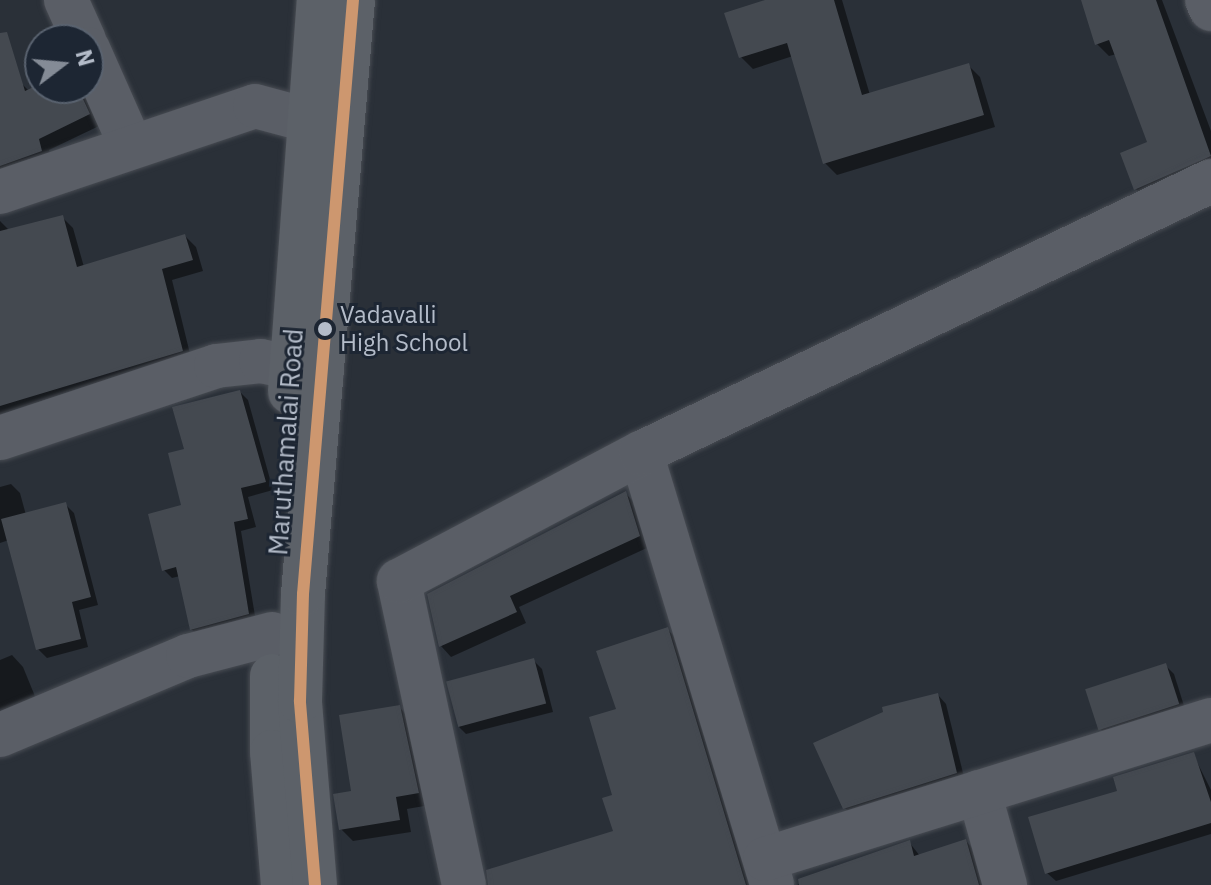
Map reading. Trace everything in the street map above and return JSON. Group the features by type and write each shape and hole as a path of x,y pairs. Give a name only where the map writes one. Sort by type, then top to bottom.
{"main road":[{"name":"Maruthamalai Road","path":"319,0 327,130"},
{"name":"Maruthamalai Road","path":"283,885 272,752 272,634 307,373 327,130 353,0"},
{"name":"Maruthamalai Road","path":"307,373 300,701 315,885"}],"street":[{"path":"66,0 77,24"},
{"path":"1207,0 1211,9"},
{"path":"104,85 130,144"},
{"path":"0,192 130,144 255,106 327,130"},
{"path":"464,885 399,581 641,453 1211,181"},
{"path":"0,438 216,366 261,361 307,373"},
{"path":"641,453 768,872 979,792 1211,720"},
{"path":"0,735 188,656 272,634"},
{"path":"979,792 1005,885"}],"building":[{"path":"765,0 834,0 862,95 969,63 984,115 823,164 787,43 739,58 724,13"},
{"path":"1081,0 1156,0 1211,156 1134,190 1120,153 1147,142 1109,40 1095,45"},
{"path":"7,32 24,88 24,104 85,104 90,114 39,139 42,151 0,166 0,33"},
{"path":"63,215 77,267 185,234 193,260 162,269 183,351 0,406 0,231"},
{"path":"240,390 266,482 241,488 248,519 234,522 249,614 190,630 176,567 162,571 148,514 181,505 168,453 184,449 172,407"},
{"path":"626,491 640,536 510,596 517,612 439,647 427,594"},
{"path":"66,502 91,597 72,602 81,639 36,650 1,519"},
{"path":"668,627 746,885 488,885 486,870 613,831 602,798 612,795 589,717 616,709 596,651"},
{"path":"534,658 546,703 458,727 446,682"},
{"path":"1166,663 1179,704 1098,730 1085,689"},
{"path":"938,693 957,773 843,809 813,743 883,712 882,707"},
{"path":"400,705 419,793 396,797 400,820 339,830 333,794 351,791 339,715"},
{"path":"1194,752 1211,802 1211,823 1045,874 1028,817 1117,791 1113,777"},
{"path":"966,839 979,885 799,885 798,879 910,840 914,856"}],"transit line":[{"path":"315,885 300,701 303,594 353,0"}],"place":[{"name":"Vadavalli High School","path":"325,329"}]}
